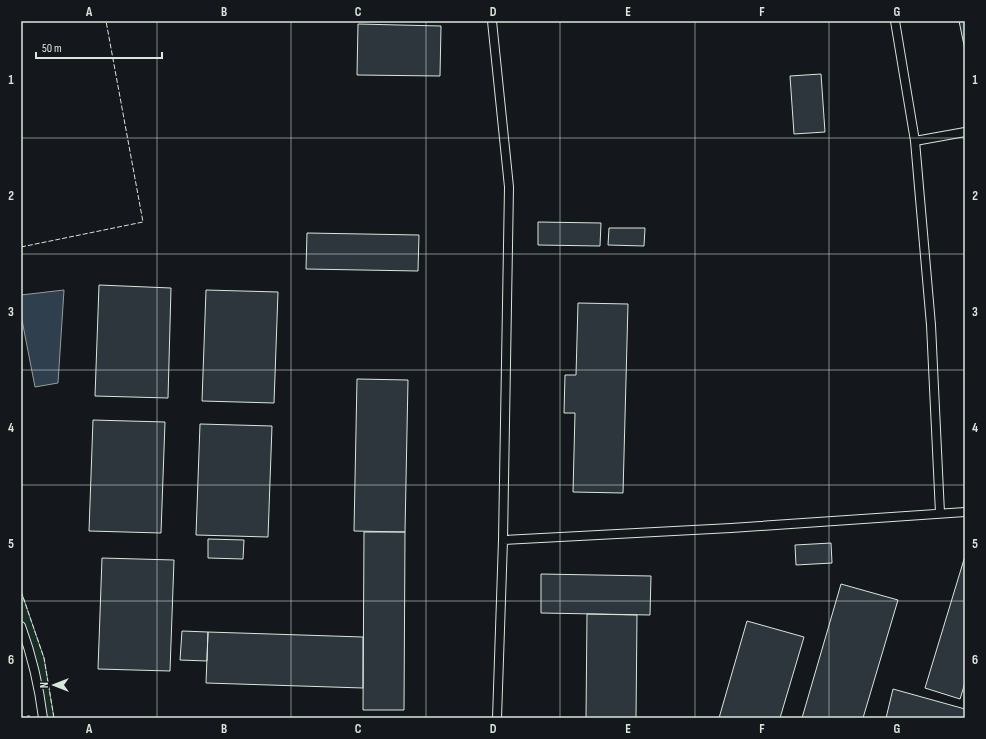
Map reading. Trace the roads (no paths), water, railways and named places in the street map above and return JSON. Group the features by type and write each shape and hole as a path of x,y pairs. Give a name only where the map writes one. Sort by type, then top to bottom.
{"lane":[{"path":"492,21 509,187 503,540 497,718"},
{"path":"895,21 915,141 931,325 940,513"},
{"path":"915,141 965,132"},
{"path":"503,540 731,528 965,512"},
{"path":"21,626 29,648 37,680 44,718"}],"water":[{"path":"64,290 58,383 35,387 21,315 21,295"}]}
